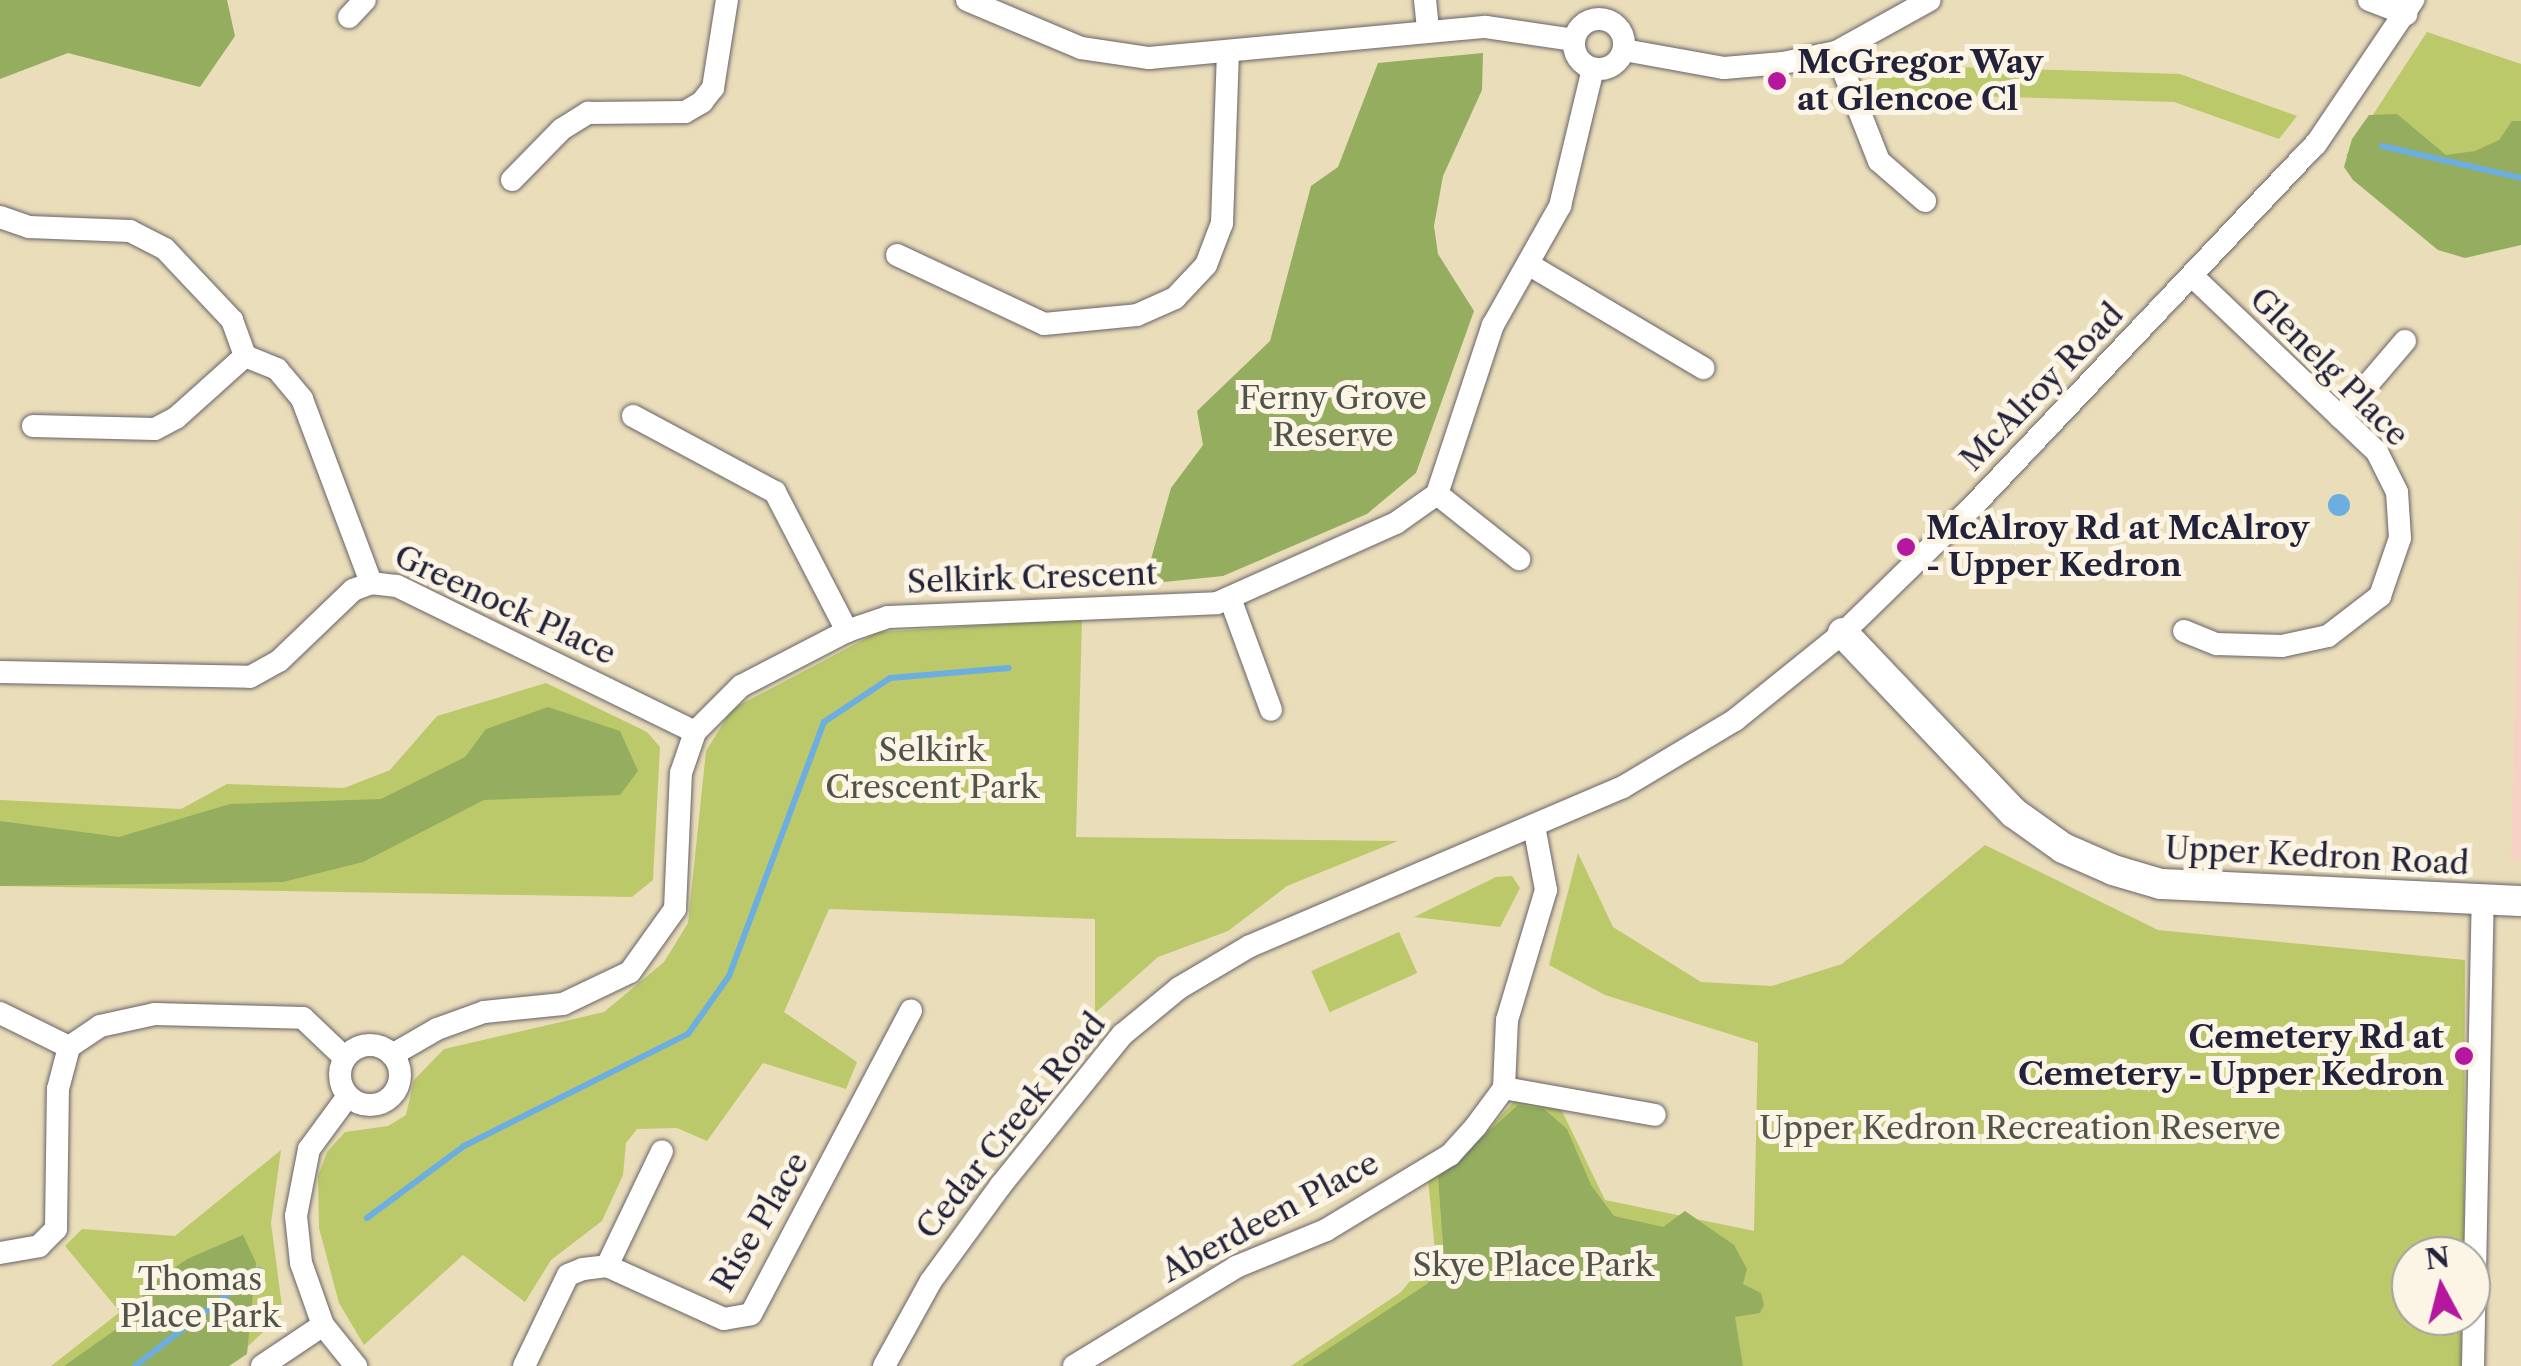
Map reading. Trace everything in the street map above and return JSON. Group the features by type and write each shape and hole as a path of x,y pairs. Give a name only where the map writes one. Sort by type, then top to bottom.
{"main road":[{"name":"Upper Kedron Road","path":"1843,633 2014,813 2063,848 2113,870 2161,884 2521,901"}],"street":[{"path":"512,180 562,129 588,113 676,113 702,102 713,88 727,0"},
{"path":"968,0 1081,48 1149,58 1428,30 1510,28 1574,40"},
{"path":"1424,0 1428,30"},
{"path":"1624,50 1740,68 1836,52 1930,0"},
{"path":"2369,0 2410,7"},
{"name":"McAlroy Road","path":"1388,887 1534,826 1684,754 1764,699 1843,633 2192,276 2328,129 2410,7"},
{"path":"1607,20 1623,34 1624,50 1613,66 1593,68 1578,58 1574,40 1586,22 1607,20"},
{"path":"1836,52 1879,162 1924,200"},
{"path":"897,256 1044,324 1137,315 1175,298 1206,264 1222,223 1228,53"},
{"path":"1519,559 1437,494 1493,325 1560,206 1593,68"},
{"path":"0,218 29,227 130,230 154,240 232,320 245,356 176,418 154,429 33,426"},
{"path":"1528,264 1703,368"},
{"name":"Glenelg Place","path":"2184,631 2217,644 2299,644 2344,628 2380,596 2400,538 2397,492 2377,452 2192,276"},
{"path":"2340,417 2406,341"},
{"name":"Greenock Place","path":"245,356 276,369 302,399 371,583 396,586 696,732"},
{"path":"633,416 775,492 847,631"},
{"name":"Selkirk Crescent","path":"392,1055 437,1028 484,1012 563,1004 630,972 674,908 682,773 696,732 727,695 847,631 902,616 1202,605 1230,598 1396,523 1437,494"},
{"path":"0,672 250,677 279,661 353,590 371,583"},
{"path":"1230,598 1271,710"},
{"path":"1534,826 1546,890 1507,1020 1504,1088 1656,1115"},
{"name":"Cedar Creek Road","path":"884,1366 942,1264 1122,1035 1224,959 1388,887"},
{"path":"2473,1366 2483,900"},
{"name":"Rise Place","path":"608,1266 724,1319 751,1314 911,1011"},
{"path":"0,1012 70,1047"},
{"path":"0,1254 39,1246 56,1229 58,1089 70,1047 100,1026 155,1014 303,1018 345,1058"},
{"path":"368,1045 392,1055 400,1074 394,1094 366,1105 348,1096 340,1078 345,1058 368,1045"},
{"name":"Aberdeen Place","path":"1074,1366 1236,1267 1302,1244 1450,1155 1504,1088"},
{"path":"348,1096 309,1150 298,1182 301,1263 323,1325 356,1366"},
{"path":"524,1366 568,1275 608,1266 662,1150"},
{"path":"262,1366 323,1325"}],"shaded area":[{"path":"2521,499 2521,861 2511,860"}],"green space":[{"path":"0,0 227,0 235,36 200,87 68,53 0,79"},
{"path":"2427,32 2521,64 2521,243 2418,213 2346,156"},
{"name":"Ferny Grove Reserve","path":"1483,53 1482,90 1443,176 1434,226 1438,254 1474,311 1416,473 1367,514 1223,576 1144,584 1171,488 1203,445 1197,411 1270,341 1311,186 1338,167 1378,63"},
{"path":"1884,66 2180,74 2297,116 2279,139 2174,102 1873,93"},
{"path":"2397,114 2446,155 2475,151 2499,140 2512,121 2521,121 2521,245 2465,258 2438,250 2353,180 2344,167 2352,139 2369,115"},
{"name":"Selkirk Crescent Park","path":"1082,619 1076,837 1398,841 1287,886 1228,931 1158,957 1095,1013 1095,919 829,909 784,1012 857,1062 846,1089 763,1063 707,1141 677,1128 637,1129 626,1143 623,1175 602,1221 551,1260 525,1302 463,1255 364,1345 339,1303 319,1228 318,1176 327,1152 345,1132 388,1126 406,1115 414,1080 444,1049 604,1012 664,962 688,923 706,751 732,709 878,632"},
{"path":"546,683 647,732 660,747 653,880 632,897 0,886 0,800 181,809 227,784 344,788 390,770 437,716"},
{"path":"548,707 620,731 638,771 620,795 484,800 363,862 283,882 0,886 0,821 119,837 230,804 381,799 465,757 486,729"},
{"name":"Upper Kedron Recreation Reserve","path":"1985,845 2158,930 2465,960 2464,1236 2391,1236 2391,1336 2462,1336 2461,1366 1709,1366 1491,1353 1477,1366 1291,1366 1401,1292 1435,1251 1428,1179 1469,1151 1516,1099 1549,1101 1562,1111 1605,1200 1754,1231 1758,1043 1605,995 1549,965 1578,853 1613,927 1701,982 1772,986 1842,964"},
{"path":"1512,876 1520,888 1500,927 1414,917 1496,877"},
{"path":"1399,932 1417,973 1330,1012 1311,971"},
{"name":"Skye Place Park","path":"1518,1105 1544,1109 1567,1129 1591,1185 1614,1216 1663,1227 1685,1211 1734,1245 1747,1269 1743,1284 1761,1293 1764,1305 1760,1313 1735,1317 1743,1366 1302,1366 1427,1284 1444,1258 1438,1177"},
{"name":"Thomas Place Park","path":"281,1150 271,1223 283,1314 226,1366 51,1366 120,1312 65,1246 82,1229 175,1236"},
{"path":"243,1235 256,1263 247,1354 229,1366 64,1366 132,1318 147,1287 187,1259"}],"water":[{"path":"2339,494 2347,497 2347,513 2339,516 2331,513 2328,505 2331,497"}],"waterway":[{"path":"2382,146 2521,178"},
{"path":"367,1218 464,1146 688,1034 729,976 824,722 890,678 1009,668"},
{"path":"135,1366 259,1270"}],"place":[{"name":"McGregor Way at Glencoe Cl","path":"1777,81"},
{"name":"McAlroy Rd at McAlroy - Upper Kedron","path":"1906,547"},
{"name":"Cemetery Rd at Cemetery - Upper Kedron","path":"2464,1056"}]}
